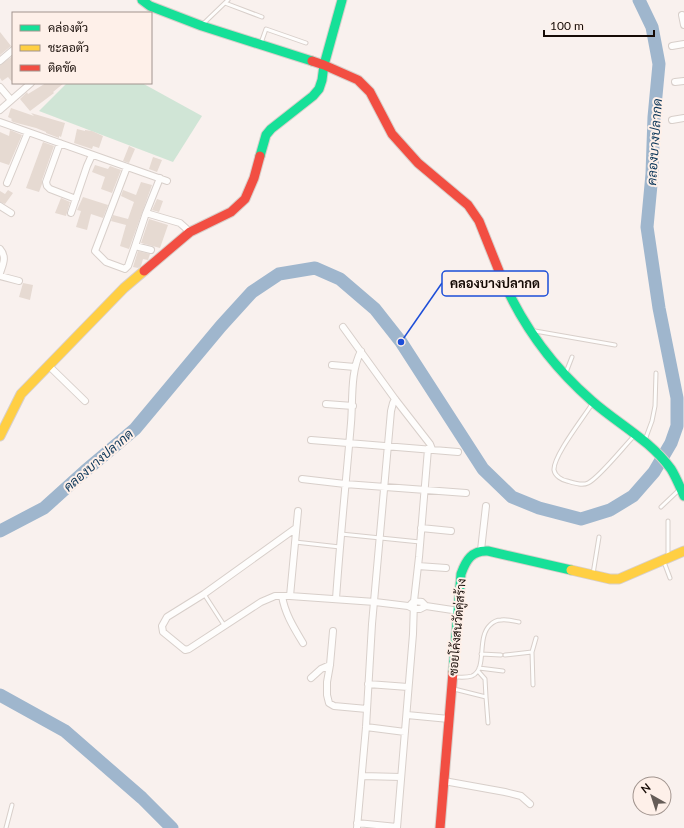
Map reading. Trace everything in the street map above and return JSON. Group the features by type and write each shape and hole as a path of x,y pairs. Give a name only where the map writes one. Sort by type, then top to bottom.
{"street":[{"path":"142,0 150,6 202,26 324,65 358,80 370,92 392,134 418,163 468,205 479,221 506,286 531,330 565,376 593,402 648,444 671,469 682,492"},
{"path":"0,436 21,394 124,288 190,232 231,212 245,199 254,178 266,135 271,129 313,96 319,89 342,0"},
{"path":"682,15 684,25"},
{"path":"672,46 684,44"},
{"path":"0,61 12,51"},
{"path":"675,82 684,81"},
{"path":"0,110 30,84"},
{"path":"0,87 10,100"},
{"path":"672,120 684,118"},
{"path":"0,122 127,168 167,180"},
{"path":"7,183 28,132"},
{"path":"60,143 46,182 47,186 50,189 76,199"},
{"path":"71,213 92,155"},
{"path":"127,168 95,251 106,262 125,270 128,266 160,178"},
{"path":"0,206 12,212"},
{"path":"146,213 180,223 190,232"},
{"path":"135,246 151,250"},
{"path":"0,249 4,254 5,259 0,275 19,281"},
{"path":"343,327 395,399 430,444 424,489 414,601 411,607 413,634 397,827 357,825 384,486 391,411 395,399"},
{"path":"336,599 355,367 361,351"},
{"path":"332,364 355,367"},
{"path":"48,366 85,400"},
{"path":"326,404 353,406"},
{"path":"311,440 458,452"},
{"path":"302,479 345,484 466,492"},
{"path":"486,506 481,550 610,579 619,579 684,551"},
{"path":"290,596 298,511"},
{"path":"296,528 204,594 167,617 162,626 162,632 185,650 189,649 261,602 269,598 282,596 375,602 420,609 426,606"},
{"path":"421,528 451,531"},
{"name":"ซอยโค้งสนวัดคู่สร้าง","path":"440,828 463,568 471,555 481,550"},
{"path":"418,566 446,568"},
{"path":"282,596 284,608 303,643"},
{"path":"414,601 422,602 426,606 458,611"},
{"path":"333,630 327,682 327,695 330,703 334,706 367,709"},
{"path":"311,678 321,669 330,666"},
{"path":"368,684 408,687"},
{"path":"406,715 450,719"},
{"path":"366,727 405,732"},
{"path":"362,776 401,777"},
{"path":"444,781 521,796 530,804"}],"lane":[{"path":"202,26 227,1 262,17"},
{"path":"260,44 266,29 306,43"},
{"path":"531,330 615,345"},
{"path":"565,376 572,357"},
{"path":"648,444 655,406 656,373"},
{"path":"593,402 562,448 554,471 557,476 563,480 581,485 588,484 597,477 635,434"},
{"path":"661,507 682,492"},
{"path":"668,521 666,559 670,578"},
{"path":"341,534 420,542"},
{"path":"592,575 599,537"},
{"path":"295,542 340,547"},
{"path":"204,594 224,625"},
{"path":"454,677 472,676 478,670 483,634 491,624 499,619 519,622"},
{"path":"533,685 532,652 536,638"},
{"path":"481,654 503,655 532,652"},
{"path":"478,670 503,670"},
{"path":"478,670 485,679 488,723"},
{"path":"452,688 486,697"},
{"path":"6,828 12,805"}],"green space":[{"path":"66,84 144,84 202,116 173,162 39,111"}],"building":[{"path":"0,32 11,46 0,55"},
{"path":"12,57 12,82 8,77 2,81 0,78 0,65"},
{"path":"44,84 63,84 53,92 54,93 30,111 20,99 27,92 28,94"},
{"path":"11,108 34,116 31,113 65,123 61,137 59,136 59,138 36,128 13,122 11,120 12,119 8,117"},
{"path":"77,129 92,131 103,136 99,148 93,146 92,149 74,143"},
{"path":"10,130 22,135 9,165 0,162 0,132 9,136"},
{"path":"43,142 54,146 39,192 26,188"},
{"path":"129,146 135,149 129,163 123,161"},
{"path":"153,157 162,160 157,172 149,169"},
{"path":"95,165 108,169 110,166 121,170 112,193 101,189 105,177 92,172"},
{"path":"141,182 152,185 129,249 120,246 126,225 111,221 113,215 128,219 134,202 121,196 123,190 136,195"},
{"path":"8,190 13,193 5,204 0,202 0,191 5,194"},
{"path":"83,197 108,205 103,218 91,214 87,230 76,227 81,211 77,210"},
{"path":"61,198 70,202 66,216 55,213"},
{"path":"157,199 163,201 159,212 152,210"},
{"path":"149,219 168,225 160,248 141,243"},
{"path":"138,251 150,254 148,260 143,259 141,266 138,268 133,267"},
{"path":"23,283 33,285 30,300 19,297"}],"waterway":[{"name":"คลองบางปลากด","path":"0,531 44,508 135,429 221,326 252,292 279,274 315,268 340,279 375,309 401,342 483,469 512,497 539,508 581,519 610,510 633,496 654,472 671,443 677,426 677,398 659,308 647,227 659,64 652,27 639,0"},
{"name":"คลองบางปลากด","path":"0,695 65,731 142,798 172,828"}],"traffic: fast":[{"path":"142,0 150,6 202,26 312,61"},
{"path":"260,156 266,135 271,129 313,96 319,89 342,0"},
{"path":"501,276 518,311 551,359 592,401 644,441 663,459 673,472 684,496"},
{"path":"453,672 461,574 470,557 478,552 488,551 571,570"}],"traffic: slow":[{"path":"0,436 21,394 124,288 144,271"},
{"path":"571,570 610,579 619,579 684,551"}],"traffic: jam":[{"path":"312,61 358,80 370,92 392,134 418,163 468,205 479,221 501,276"},
{"path":"144,271 190,232 231,212 245,199 254,178 260,156"},
{"path":"440,828 453,672"}],"place":[{"name":"คลองบางปลากด","path":"401,342"}]}
